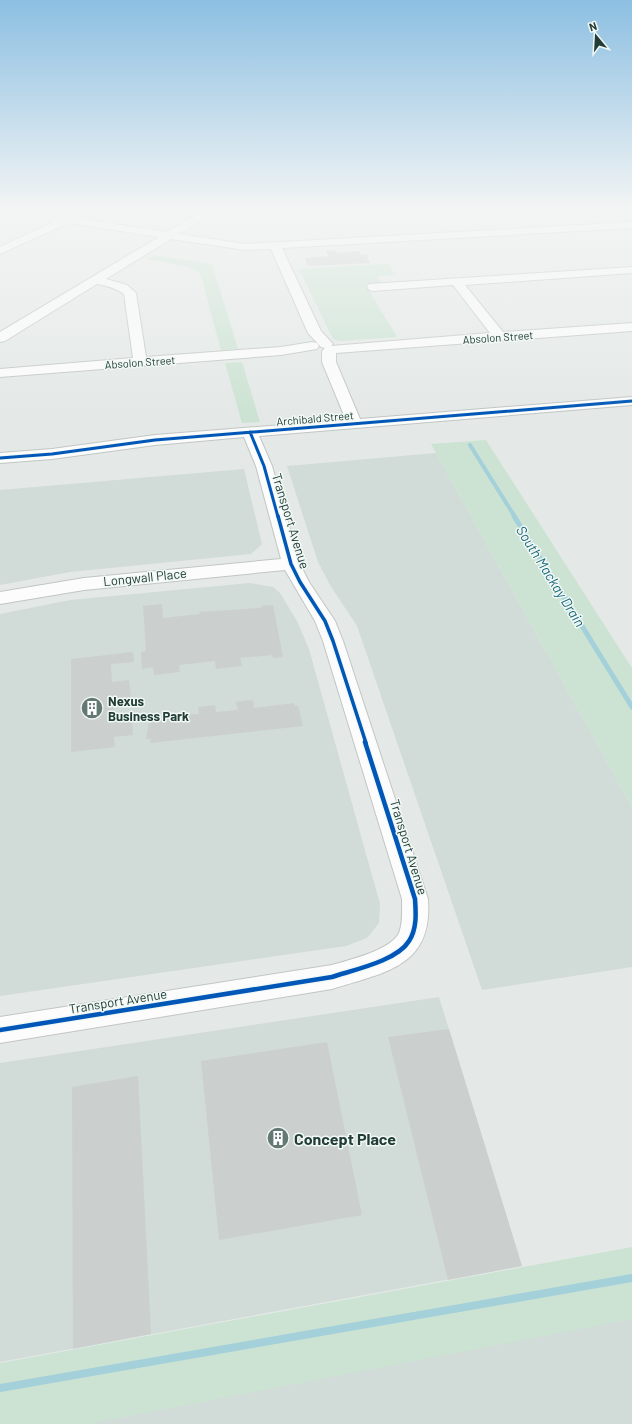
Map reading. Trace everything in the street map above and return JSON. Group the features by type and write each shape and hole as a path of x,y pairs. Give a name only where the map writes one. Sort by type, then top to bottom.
{"street":[{"path":"0,338 98,277"},
{"path":"289,277 355,424"},
{"path":"386,277 392,286"},
{"path":"373,288 523,277"},
{"path":"94,280 126,289 130,294 140,363"},
{"path":"457,282 500,337"},
{"name":"Absolon Street","path":"0,373 322,348 632,327"},
{"name":"Archibald Street","path":"0,458 52,454 155,440 632,401"},
{"name":"Transport Avenue","path":"0,1030 332,977 366,966 394,954 408,943 416,922 415,899 333,640 325,621 300,582 291,564 264,466 250,432"},
{"name":"Longwall Place","path":"0,598 84,584 291,564"}],"shaded area":[{"path":"436,453 632,807 632,967 482,990 357,626 330,585 318,562 287,466"},
{"path":"244,469 262,544 251,554 70,572 0,585 0,490"},
{"path":"250,583 273,587 280,593 297,621 309,649 380,904 379,923 367,938 346,946 0,996 0,614 70,600"},
{"path":"439,997 522,1266 0,1362 0,1063"},
{"path":"632,1318 632,1424 86,1424"}],"green space":[{"path":"201,277 216,277 238,349 221,350"},
{"path":"303,277 378,277 382,283 366,286 397,337 340,341 333,339"},
{"path":"242,362 260,422 242,423 225,363"},
{"path":"486,440 632,668 632,807 431,444"},
{"path":"632,1247 632,1319 88,1424 0,1424 0,1363"}],"building":[{"path":"162,604 163,618 200,614 199,612 261,608 261,606 273,605 283,657 273,658 272,655 240,658 242,666 216,669 215,661 179,665 180,672 154,675 153,667 142,669 141,652 146,651 143,606"},
{"name":"Nexus Business Park","path":"133,652 134,662 111,664 112,682 129,680 131,697 113,699 114,718 132,716 133,735 114,737 115,747 71,752 71,659"},
{"path":"253,700 254,708 294,703 295,706 298,706 303,726 150,743 151,739 146,739 150,717 199,714 198,707 215,705 216,712 238,710 236,702"},
{"path":"449,1029 522,1266 448,1280 388,1037"},
{"name":"Concept Place","path":"327,1042 362,1215 219,1240 201,1061"},
{"path":"138,1076 151,1334 73,1349 72,1087"}],"waterway":[{"name":"South Mackay Drain","path":"470,445 515,517"},
{"name":"South Mackay Drain","path":"514,516 632,707"},
{"path":"0,1388 632,1278"}],"cycle path":[{"path":"0,458 52,454 155,440 632,401"},
{"path":"0,1030 332,977 374,963 396,953 409,941 415,920 415,899 333,641 325,621 300,582 291,564 264,466 250,432"}],"place":[{"name":"Nexus Business Park","path":"92,708"},
{"name":"Concept Place","path":"278,1138"}]}
